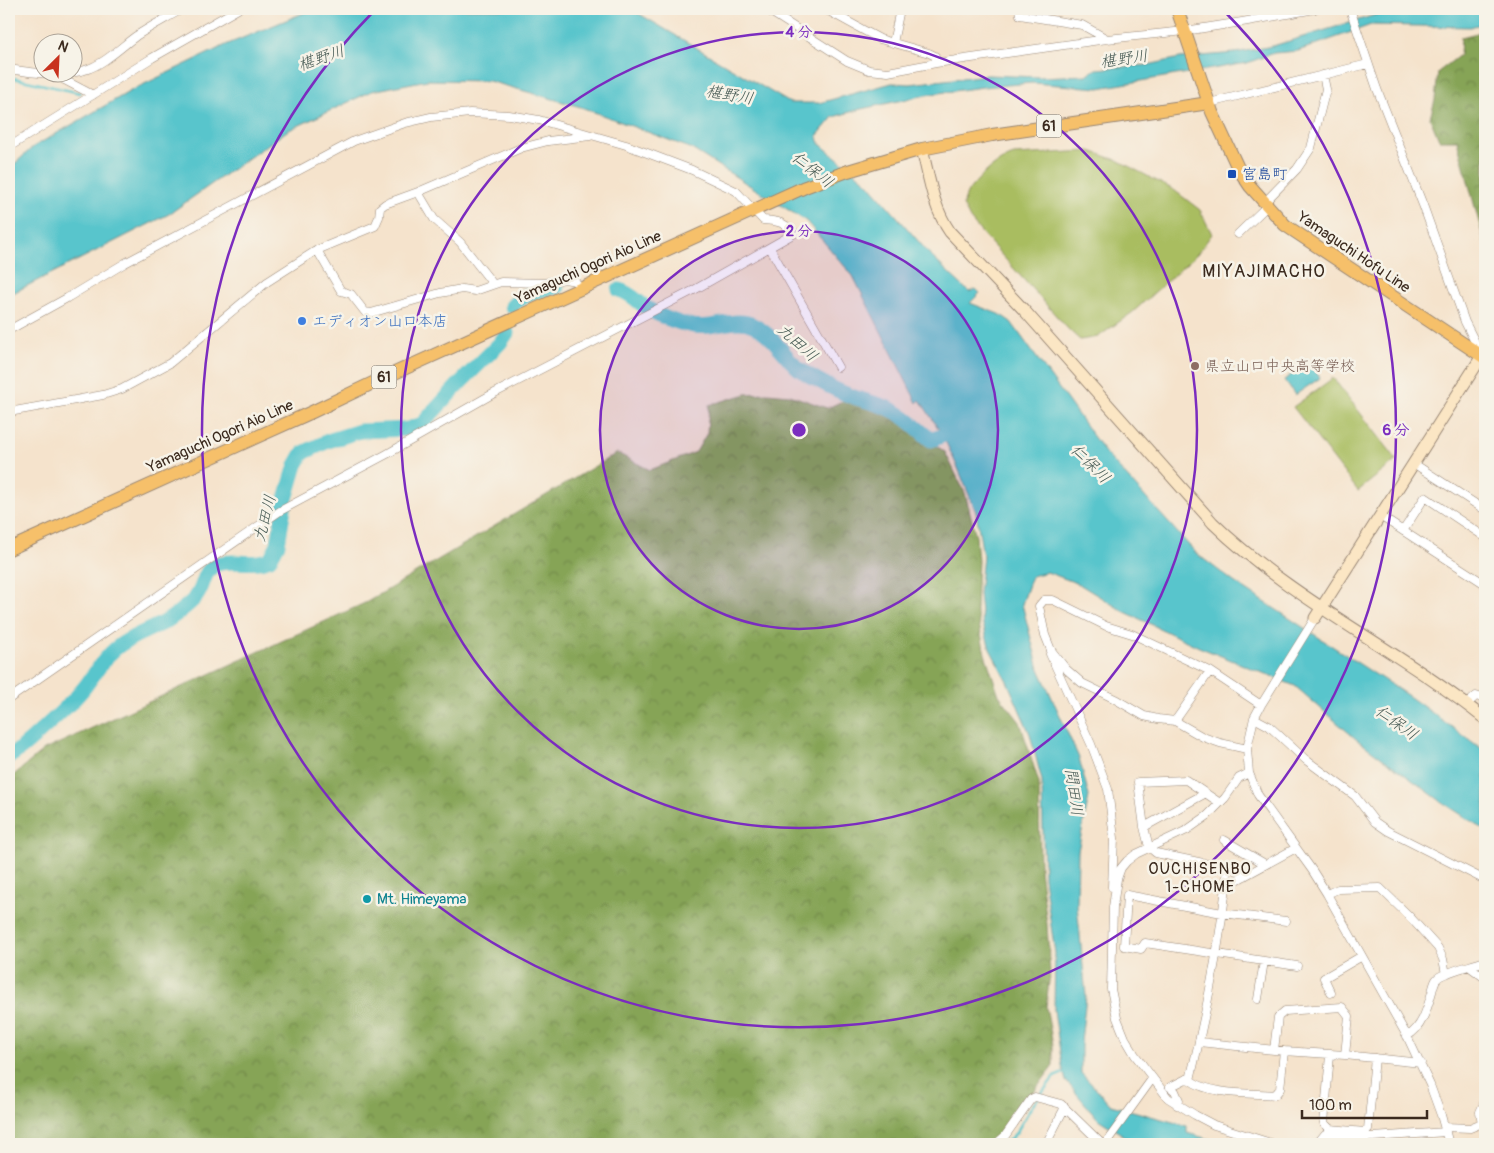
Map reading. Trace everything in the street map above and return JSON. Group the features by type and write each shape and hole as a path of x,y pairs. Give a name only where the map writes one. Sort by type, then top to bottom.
{"main road":[{"name":"Yamaguchi Hofu Line","path":"1177,9 1209,103 1238,168 1250,186 1285,225 1484,357"},
{"name":"Yamaguchi Ogori Aio Line","path":"9,549 805,187 891,157 922,149 1019,130 1209,103"}],"street":[{"path":"82,71 109,57 136,36 182,9"},
{"path":"9,147 152,58 238,9"},
{"path":"766,9 847,61 869,70 888,72 936,63 1107,39 1186,34 1315,9"},
{"path":"826,9 864,31 893,43 929,52 935,56 936,63"},
{"path":"893,43 900,9"},
{"path":"1019,9 1020,15 1082,25 1107,39"},
{"path":"1350,9 1367,62 1466,322 1484,357 1413,463 1262,702 1254,718 1247,749 1249,773 1258,795 1327,894 1407,1036 1421,1063 1436,1100 1449,1144"},
{"path":"1209,103 1323,75 1367,62"},
{"path":"9,68 32,72"},
{"path":"1238,234 1297,169 1311,148 1326,89 1323,75"},
{"path":"69,82 93,95"},
{"path":"9,330 67,298 125,262 354,141 430,116 509,115 539,120 626,144 672,162 736,191 757,209 763,220 778,221 795,233 694,290 489,396 387,454 280,511 9,699"},
{"path":"9,412 104,395 122,389 170,363 266,282 317,250 374,226 379,217 380,208 385,204 521,148 548,141 594,135"},
{"path":"922,149 937,207 943,222 950,232 1023,309 1213,523 1257,562 1413,666 1485,719"},
{"path":"418,192 434,219 460,242 493,284"},
{"path":"770,248 838,367"},
{"path":"317,250 340,291 351,294 362,310 371,313 440,293 462,288 476,291 501,282 544,283 565,280 575,281 580,288"},
{"path":"1413,463 1485,510"},
{"path":"1403,531 1425,497 1485,537"},
{"path":"1380,516 1485,584"},
{"path":"1247,749 1204,737 1175,721 1144,716 1082,683 1066,669 1051,650 1045,636 1040,606 1044,600 1053,600 1106,626 1132,634 1210,670 1262,702"},
{"path":"1051,650 1050,654 1091,744 1108,790 1114,838 1112,888 1115,888"},
{"path":"1175,721 1210,670"},
{"path":"1467,704 1476,696 1485,699"},
{"path":"1254,718 1269,726 1306,760 1355,796 1375,822 1388,831 1485,880"},
{"path":"1249,773 1238,778 1220,803 1207,816 1187,830 1149,847 1131,858 1121,868 1115,888 1113,907 1111,989 1113,1002 1125,1038 1150,1081 1168,1098 1214,1125 1274,1144"},
{"path":"1220,803 1186,780 1138,782 1144,827 1149,847 1156,852 1228,868 1241,872 1245,876"},
{"path":"1144,827 1206,793"},
{"path":"1224,840 1265,864"},
{"path":"1226,886 1296,848"},
{"path":"1190,1080 1216,954 1228,868"},
{"path":"1327,894 1338,889 1380,888 1438,948 1443,959 1446,974"},
{"path":"1286,921 1222,913 1127,895 1124,946 1141,949 1144,943 1297,966"},
{"path":"1331,993 1324,978 1362,956"},
{"path":"1258,999 1264,961"},
{"path":"1407,1036 1413,1033 1421,1021 1436,981 1441,975 1485,961"},
{"path":"1470,967 1485,978"},
{"path":"1274,1050 1278,1017 1285,1011 1342,1007 1349,1016 1345,1056"},
{"path":"1199,1042 1421,1063"},
{"path":"1177,1104 1179,1100 1175,1091 1170,1087 1186,1079 1216,1091 1275,1095 1280,1089 1284,1051"},
{"path":"1330,1055 1324,1123 1330,1128 1365,1132 1368,1130 1375,1058"},
{"path":"996,1144 1005,1136 1031,1099 1035,1097 1056,1101 1105,1144 1150,1081"},
{"path":"1317,1144 1325,1134 1366,1137 1470,1128 1484,1124 1480,1112 1485,1101"},
{"path":"1046,1144 1064,1107"}],"green space":[{"path":"1485,31 1485,245 1457,140 1439,140 1430,118 1435,100 1438,72 1460,55 1461,37"},
{"path":"1090,151 1117,160 1174,190 1200,210 1212,234 1198,253 1133,312 1098,337 1080,340 980,231 970,219 963,205 968,192 978,179 989,169 1008,157 1014,155"},
{"path":"1333,378 1397,460 1358,491 1293,407"},
{"path":"746,394 790,395 827,408 845,400 893,413 945,452 965,493 976,536 978,561 976,609 985,654 999,695 1020,722 1039,783 1040,869 1047,924 1050,973 1046,1007 1053,1045 1053,1066 1004,1132 990,1144 9,1144 9,779 44,750 367,602 617,453 650,470 696,452 707,433 709,405"}],"water":[{"path":"313,9 631,9 790,103 819,103 892,83 910,84 988,75 1040,77 1086,75 1096,69 1148,65 1180,58 1235,53 1273,46 1395,9 1485,9 1485,23 1470,27 1371,25 1298,51 1274,53 1247,63 1099,88 1032,83 931,94 833,117 817,136 821,145 867,182 933,258 969,292 976,289 980,293 970,303 1001,315 1011,322 1106,454 1197,554 1234,582 1410,697 1485,751 1485,830 1442,802 1356,739 1295,686 1199,647 1123,611 1079,584 1047,572 1032,576 1022,604 1039,669 1079,758 1089,796 1078,851 1077,905 1086,996 1081,1042 1081,1073 1111,1105 1187,1126 1187,1133 1226,1144 1145,1144 1131,1140 1098,1119 1066,1081 1054,1010 1055,953 1044,878 1042,781 1030,734 1007,681 990,649 982,621 979,594 983,556 976,512 942,434 920,400 917,403 853,276 806,221 690,148 581,107 489,81 427,80 372,91 287,131 169,214 9,295 9,169 33,147 134,89 228,44"},
{"path":"1310,362 1320,378 1295,395 1284,380"}],"waterway":[{"path":"9,77 80,93"},
{"name":"九田川","path":"512,306 538,291 557,287"},
{"name":"九田川","path":"619,290 630,295 655,313 687,325 700,327 732,322 753,325 771,338 798,369 845,394 892,410 905,418 931,440 962,431"},
{"name":"九田川","path":"9,757 70,704 106,657 115,649 133,637 165,622 193,601 212,567 223,562 256,562 270,559 278,544 285,502 296,465 303,453 328,441 360,431 408,429 422,424 500,343 507,333"},
{"path":"1005,1144 1016,1133 1030,1109 1054,1077 1066,1072"}],"place":[{"name":"宮島町","path":"1232,174"},
{"name":"エディオン山口本店","path":"302,321"},
{"name":"県立山口中央高等学校","path":"1195,366"},
{"name":"Mt. Himeyama","path":"367,899"}],"district":[{"name":"MIYAJIMACHO","path":"1264,271"},
{"name":"OUCHISENBO 1-CHOME","path":"1200,877"}],"water label":[{"name":"椹野川","path":"321,57"},
{"name":"椹野川","path":"1124,58"},
{"name":"椹野川","path":"730,94"},
{"name":"仁保川","path":"813,169"},
{"name":"仁保川","path":"1091,463"},
{"name":"仁保川","path":"1397,722"},
{"name":"問田川","path":"1075,792"}]}
